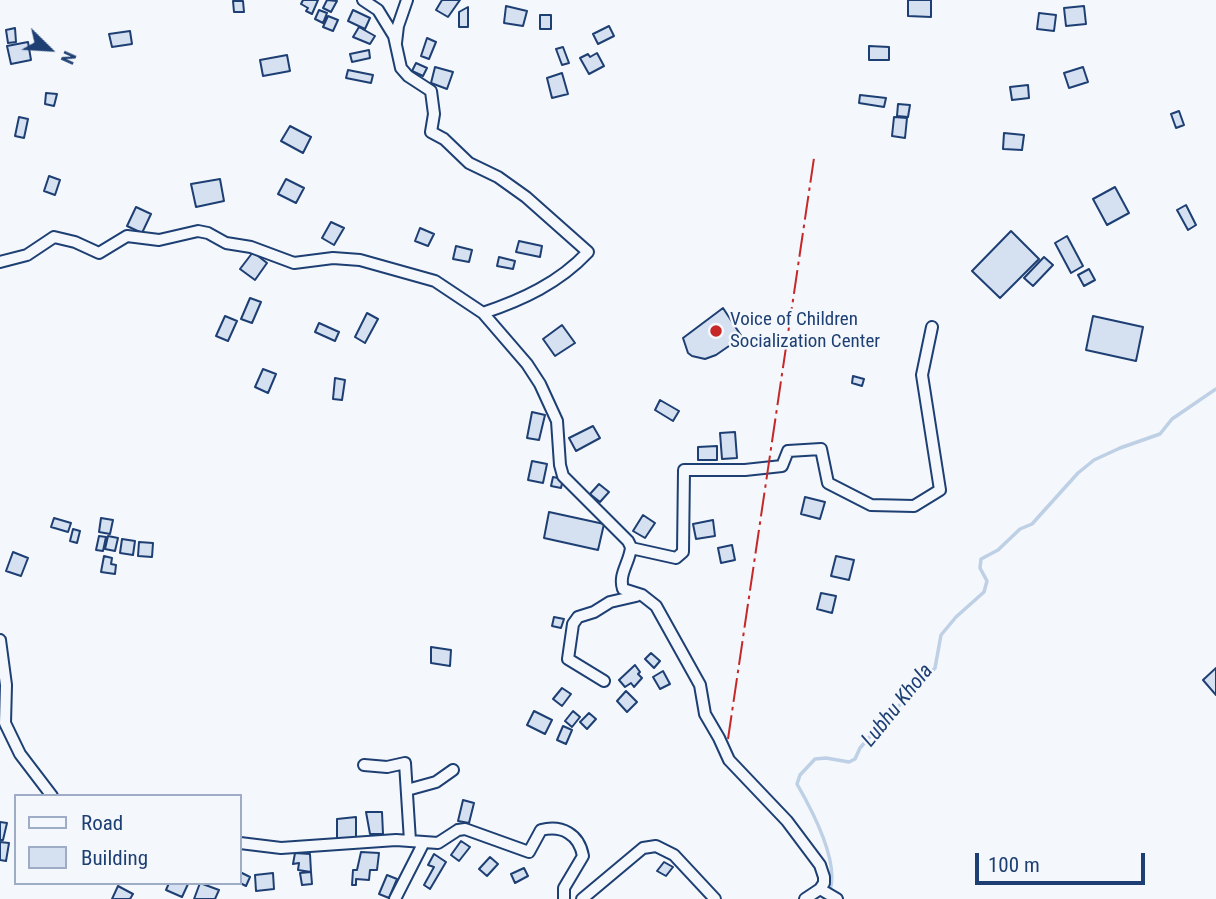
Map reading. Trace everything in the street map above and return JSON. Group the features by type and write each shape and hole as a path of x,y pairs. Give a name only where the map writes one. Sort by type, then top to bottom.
{"street":[{"path":"363,0 378,10 394,36 401,68 431,91 434,114 431,132 444,139 469,163 498,177 526,197 588,252 577,263 535,292 483,313"},
{"path":"396,45 398,26 407,0"},
{"path":"0,262 27,255 54,237 75,242 99,253 127,236 159,240 198,231 208,233 226,243 251,247 295,263 333,258 360,260 408,273 435,281 483,313 527,363 540,384 557,421 559,465 563,476 628,541 631,548 621,583 623,589 642,594 664,619 700,685 705,714 729,760 787,821 820,865 830,894 805,899"},
{"path":"631,548 676,558 683,552 684,470 746,470 782,466 788,451 821,449 828,483 871,505 914,506 940,489 922,375 932,327"},
{"path":"604,681 568,659 573,624 578,617 594,612 610,602 642,594"},
{"path":"0,640 6,685 5,723 20,754 50,794"},
{"path":"364,765 387,767 405,764 410,841"},
{"path":"407,789 436,782 453,770"},
{"path":"242,843 281,848 410,841 423,844 438,843 458,830 465,829 529,852 541,830 560,829 576,839 583,856 564,888 564,899"},
{"path":"394,899 423,844"},
{"path":"582,899 643,848 656,845 674,855 715,899"}],"building":[{"path":"303,0 318,0 312,14 301,4"},
{"path":"327,0 337,1 331,12 323,8"},
{"path":"442,0 460,0 448,17 436,10"},
{"path":"908,0 931,0 931,17 908,16"},
{"path":"233,1 243,1 244,12 234,12"},
{"path":"506,6 527,11 523,26 504,23"},
{"path":"1084,6 1086,24 1066,26 1064,8"},
{"path":"468,7 468,27 459,27 459,12"},
{"path":"319,10 327,13 323,23 315,19"},
{"path":"353,10 370,18 365,29 348,21"},
{"path":"1039,13 1056,15 1054,31 1037,29"},
{"path":"540,15 551,15 551,29 540,29"},
{"path":"328,16 338,20 333,31 323,27"},
{"path":"609,26 614,36 598,44 593,34"},
{"path":"359,27 375,36 370,44 353,37"},
{"path":"15,28 16,42 8,43 6,30"},
{"path":"130,31 132,44 112,47 109,34"},
{"path":"427,38 436,42 429,59 421,56"},
{"path":"28,42 31,60 11,64 7,46"},
{"path":"869,46 889,47 889,60 869,60"},
{"path":"563,47 569,63 562,65 556,49"},
{"path":"369,50 370,58 352,62 350,54"},
{"path":"597,53 604,66 589,74 580,58"},
{"path":"287,55 290,71 263,76 260,60"},
{"path":"416,63 427,68 423,76 412,71"},
{"path":"435,67 453,72 447,89 431,83"},
{"path":"1083,67 1088,82 1069,88 1064,73"},
{"path":"348,70 373,75 371,83 346,78"},
{"path":"562,73 568,94 552,98 547,78"},
{"path":"1028,85 1029,98 1012,100 1010,87"},
{"path":"46,93 57,94 54,106 45,104"},
{"path":"860,95 886,98 884,107 859,103"},
{"path":"898,104 910,105 908,117 897,116"},
{"path":"1179,111 1184,125 1176,128 1171,114"},
{"path":"19,117 28,119 24,138 15,136"},
{"path":"894,117 907,118 905,138 892,136"},
{"path":"290,126 311,137 303,153 281,141"},
{"path":"1004,133 1024,135 1022,150 1003,149"},
{"path":"49,176 60,180 55,195 44,191"},
{"path":"220,179 224,201 196,207 191,184"},
{"path":"286,179 304,188 296,203 278,194"},
{"path":"1115,187 1129,213 1107,225 1093,199"},
{"path":"1186,205 1196,225 1188,230 1177,210"},
{"path":"136,207 151,214 142,233 127,226"},
{"path":"331,222 344,228 334,245 322,238"},
{"path":"420,228 434,234 428,246 415,241"},
{"path":"1011,231 1039,259 1000,298 972,271"},
{"path":"1067,236 1083,266 1071,273 1055,243"},
{"path":"519,241 542,246 540,257 516,252"},
{"path":"456,246 472,250 469,262 453,259"},
{"path":"253,252 267,263 255,280 240,269"},
{"path":"499,257 515,261 513,269 497,266"},
{"path":"1044,257 1053,265 1033,286 1024,278"},
{"path":"1089,269 1095,280 1084,286 1078,275"},
{"path":"250,298 261,302 252,323 241,319"},
{"name":"Voice of Children Socialization Center","path":"723,308 742,337 716,355 705,359 692,356 688,353 683,338"},
{"path":"367,313 378,319 365,343 355,337"},
{"path":"225,316 237,321 228,341 216,336"},
{"path":"1093,316 1143,327 1136,361 1086,350"},
{"path":"319,323 339,332 335,341 315,332"},
{"path":"562,325 575,343 555,356 543,339"},
{"path":"263,369 276,374 268,393 255,387"},
{"path":"853,376 864,379 862,386 852,383"},
{"path":"335,378 345,380 342,400 333,399"},
{"path":"660,400 679,411 673,421 655,410"},
{"path":"532,412 545,415 539,440 527,438"},
{"path":"593,426 600,438 576,451 569,438"},
{"path":"735,432 737,458 722,459 720,433"},
{"path":"717,446 717,460 698,460 698,447"},
{"path":"532,461 547,464 543,483 528,480"},
{"path":"553,477 563,479 561,488 551,486"},
{"path":"599,484 609,492 600,502 590,494"},
{"path":"805,497 825,502 820,519 801,514"},
{"path":"549,512 604,524 598,550 544,538"},
{"path":"643,515 655,523 645,538 633,531"},
{"path":"54,518 71,523 68,532 51,527"},
{"path":"101,518 113,520 110,534 99,532"},
{"path":"713,520 715,536 696,539 693,524"},
{"path":"73,529 80,531 77,543 70,541"},
{"path":"99,536 106,537 103,551 96,550"},
{"path":"108,536 118,538 115,551 105,549"},
{"path":"122,539 135,541 133,555 120,553"},
{"path":"139,542 153,543 152,557 138,556"},
{"path":"732,545 735,560 721,563 718,548"},
{"path":"13,552 28,558 21,576 6,571"},
{"path":"104,556 112,558 111,564 116,565 115,574 101,572"},
{"path":"836,556 854,560 849,580 831,576"},
{"path":"821,593 836,596 832,613 817,609"},
{"path":"554,617 564,619 561,628 552,626"},
{"path":"431,647 451,650 450,666 431,663"},
{"path":"651,653 660,661 654,668 645,659"},
{"path":"635,665 642,678 634,687 631,683 625,687 619,680"},
{"path":"1216,668 1216,695 1203,680"},
{"path":"663,671 670,684 660,689 653,677"},
{"path":"562,688 571,694 562,706 553,699"},
{"path":"626,691 637,702 627,712 617,701"},
{"path":"534,711 552,720 545,734 527,725"},
{"path":"573,711 580,717 572,727 565,721"},
{"path":"589,713 596,719 587,729 580,722"},
{"path":"563,726 572,730 566,744 557,740"},
{"path":"463,800 474,803 469,823 458,821"},
{"path":"366,812 382,812 383,834 370,834"},
{"path":"356,817 356,838 337,839 337,819"},
{"path":"0,822 7,823 3,840 0,840"},
{"path":"461,841 470,847 459,861 451,855"},
{"path":"0,842 9,843 6,861 0,860"},
{"path":"361,852 379,853 377,870 370,870 369,880 356,879 356,885 352,885 353,870 357,870"},
{"path":"295,853 310,854 311,872 298,870 299,863 293,864"},
{"path":"434,854 446,862 430,889 424,885 434,867 428,865"},
{"path":"490,857 498,864 487,876 479,869"},
{"path":"664,862 673,867 666,876 657,871"},
{"path":"524,868 528,876 515,883 511,874"},
{"path":"311,872 312,884 302,885 300,873"},
{"path":"242,873 250,877 246,886 242,884"},
{"path":"273,873 274,889 256,891 255,875"},
{"path":"387,875 397,879 389,898 379,894"},
{"path":"168,885 188,885 182,897 166,890"},
{"path":"199,885 219,890 215,899 194,899"},
{"path":"118,886 133,894 130,899 112,899"}],"waterway":[{"name":"Lubhu Khola","path":"826,899 831,887 829,857 818,824 797,784 800,775 815,759 849,762 855,759 860,748 873,733 935,668 941,635 956,617 984,592 987,581 980,568 981,559 998,550 1020,529 1032,524 1078,473 1094,460 1160,434 1172,419 1216,389"}],"power":[{"path":"728,739 814,158"}],"place":[{"name":"Voice of Children Socialization Center","path":"716,331"}]}
